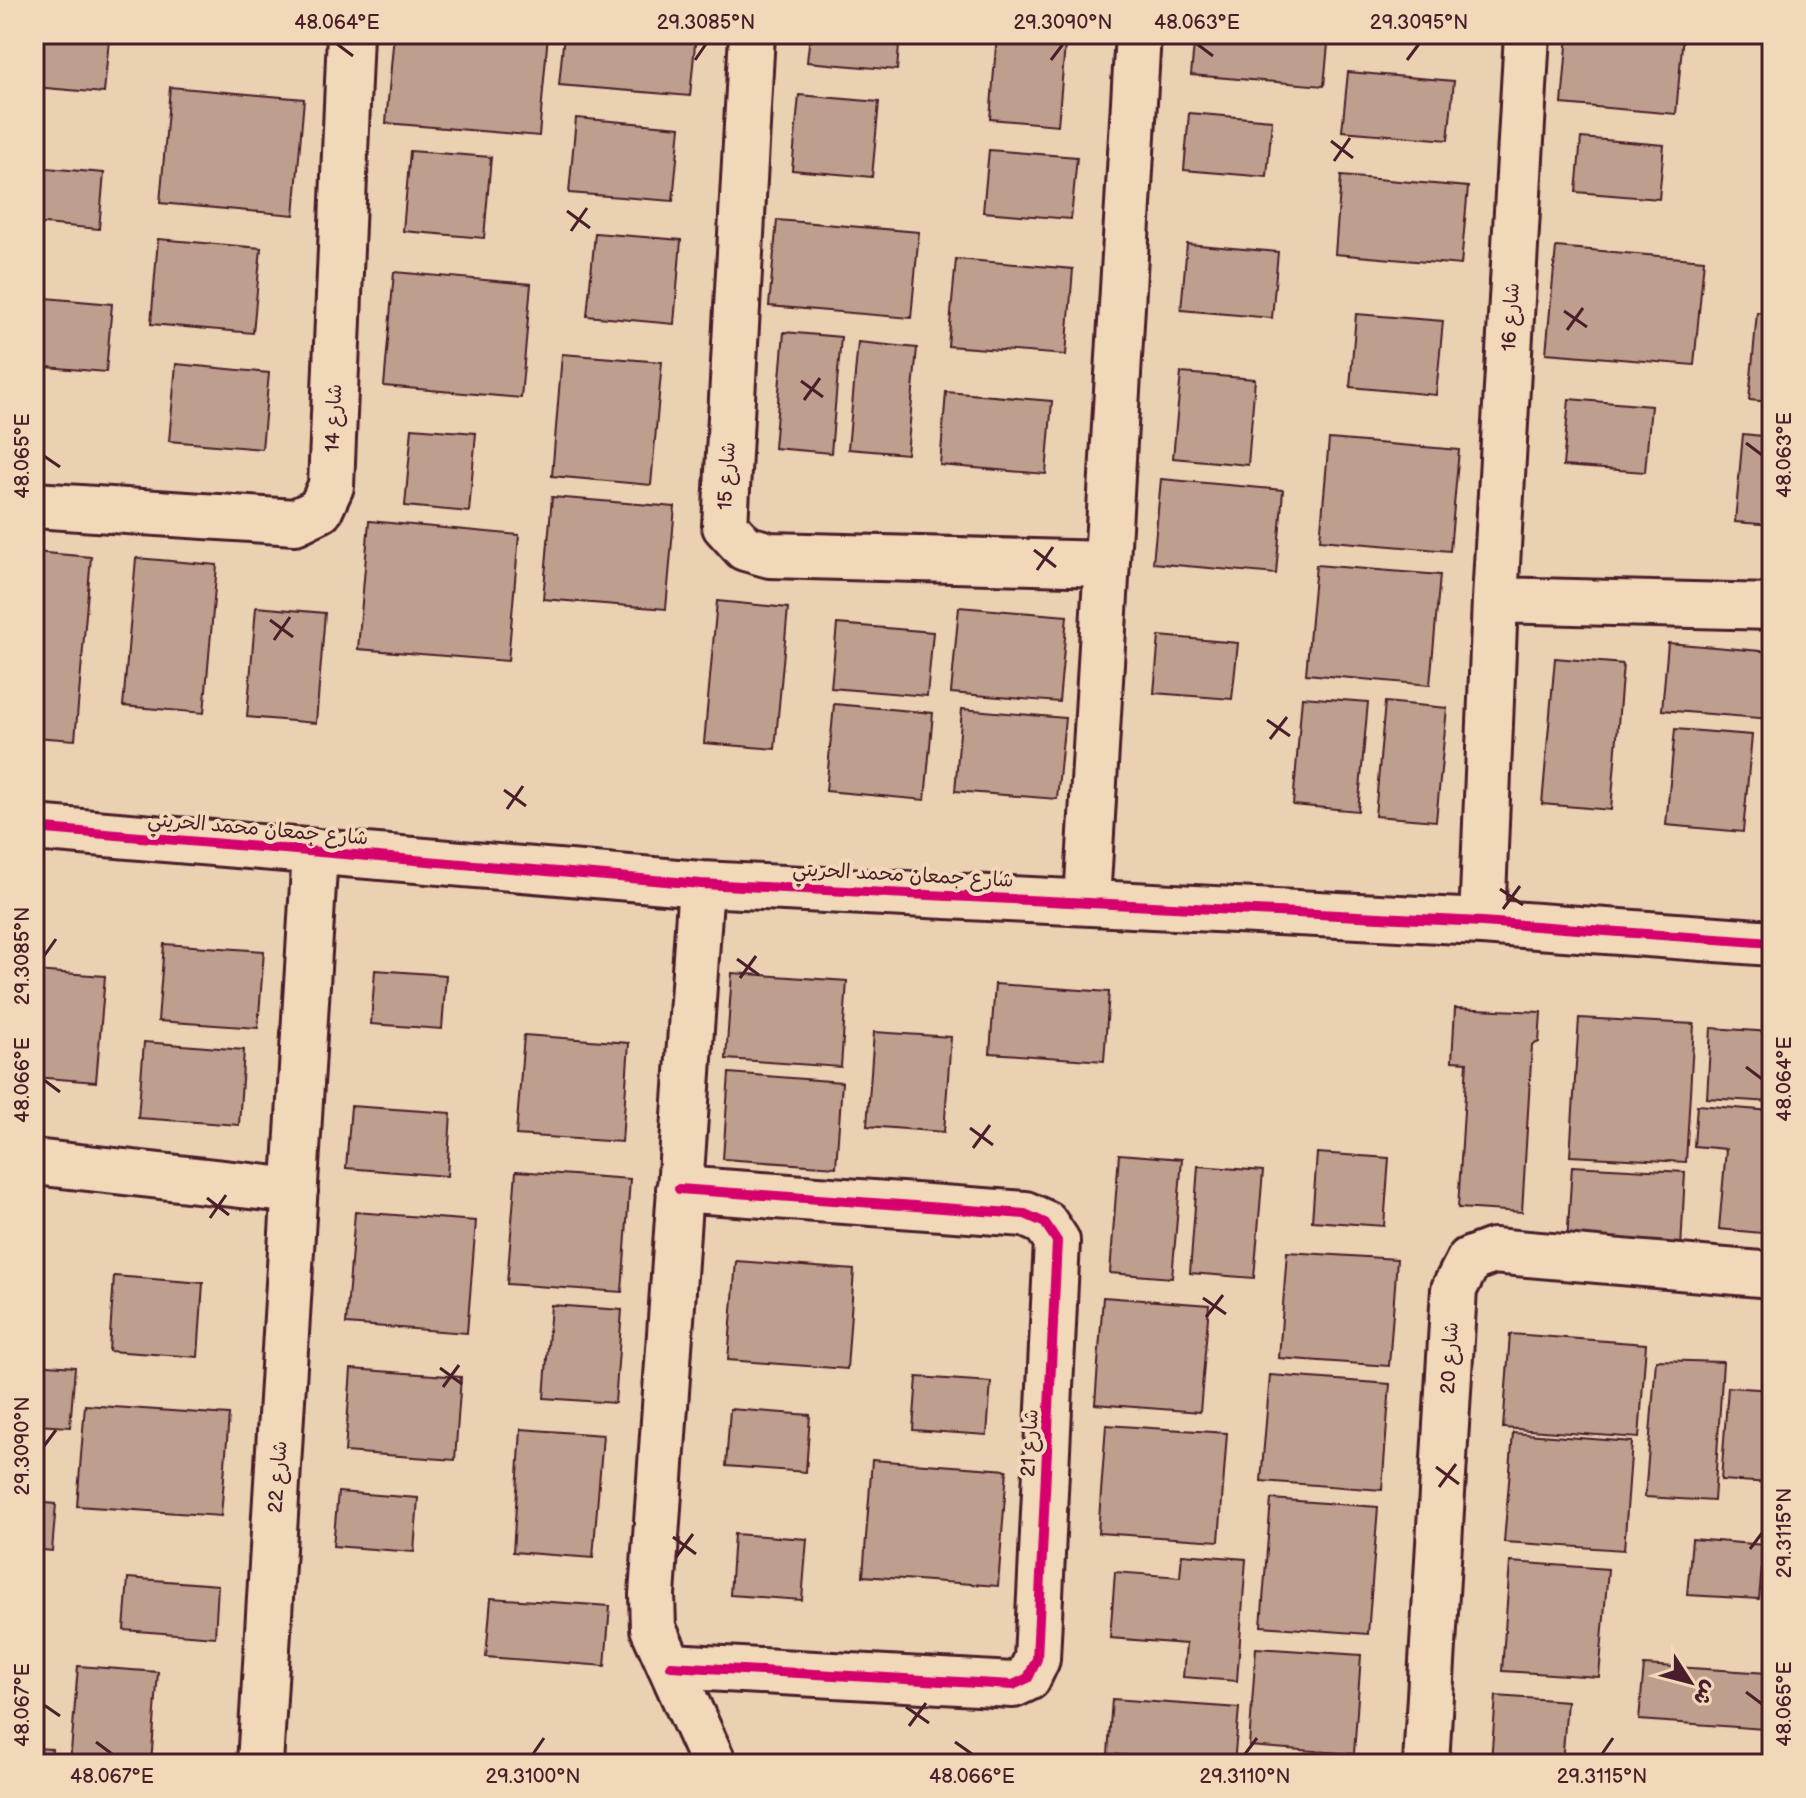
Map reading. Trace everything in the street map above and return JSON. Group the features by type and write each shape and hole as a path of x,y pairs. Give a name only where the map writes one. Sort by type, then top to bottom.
{"street":[{"name":"شارع 14","path":"34,505 295,522 320,510 331,486 350,34"},
{"name":"شارع 15","path":"752,34 725,526 745,548 770,555 1106,564"},
{"path":"1087,901 1138,34"},
{"name":"شارع 16","path":"1482,922 1495,600 1527,34"},
{"path":"1495,600 1772,607"},
{"name":"شارع جمعان محمد الحريتي","path":"34,828 701,884 1482,922 1772,943"},
{"name":"شارع 22","path":"260,1764 315,852"},
{"path":"701,884 652,1595 653,1628 714,1764"},
{"path":"34,1162 295,1191"},
{"name":"شارع 21","path":"671,1666 1013,1685 1028,1678 1037,1659 1057,1241 1045,1223 1025,1214 679,1189"},
{"name":"شارع 20","path":"1426,1764 1454,1289 1469,1260 1493,1251 1772,1275"}],"building":[{"path":"34,34 109,39 104,93 34,87"},
{"path":"219,34 300,34 300,41"},
{"path":"394,34 548,34 539,136 386,123"},
{"path":"564,34 696,34 690,96 559,85"},
{"path":"810,34 900,34 897,70 807,62"},
{"path":"997,34 1066,34 1058,125 990,119"},
{"path":"1195,34 1329,34 1324,86 1191,75"},
{"path":"1568,34 1683,34 1676,114 1562,104"},
{"path":"1772,69 1772,132 1764,131"},
{"path":"1348,72 1454,81 1448,140 1342,131"},
{"path":"170,87 304,99 294,215 160,203"},
{"path":"799,95 879,102 872,177 792,170"},
{"path":"1189,113 1272,120 1267,177 1184,170"},
{"path":"576,118 680,127 673,201 569,193"},
{"path":"1581,138 1664,145 1659,199 1576,192"},
{"path":"989,150 1077,157 1071,219 983,212"},
{"path":"410,151 491,157 484,238 403,231"},
{"path":"34,167 104,173 99,229 34,223"},
{"path":"1341,176 1468,187 1461,265 1335,254"},
{"path":"1769,198 1772,198 1772,261 1764,260"},
{"path":"777,220 919,232 911,318 769,306"},
{"path":"595,233 681,240 674,324 587,316"},
{"path":"158,239 261,248 253,333 151,324"},
{"path":"1187,244 1278,252 1272,318 1181,310"},
{"path":"1556,247 1704,260 1694,365 1546,353"},
{"path":"956,259 1073,269 1066,355 948,346"},
{"path":"394,272 531,284 521,398 384,386"},
{"path":"34,297 112,304 106,372 34,366"},
{"path":"1757,312 1772,313 1772,402 1749,400"},
{"path":"1356,314 1443,321 1436,395 1350,387"},
{"path":"784,332 841,337 831,453 774,448"},
{"path":"858,342 917,348 907,454 848,449"},
{"path":"562,354 662,362 651,485 552,476"},
{"path":"176,364 269,373 262,449 169,441"},
{"path":"1181,373 1255,379 1248,465 1173,458"},
{"path":"946,392 1052,401 1046,474 940,465"},
{"path":"1569,399 1651,406 1645,472 1563,466"},
{"path":"412,428 476,433 469,512 405,506"},
{"path":"1743,434 1772,437 1772,525 1735,522"},
{"path":"1329,439 1459,450 1450,551 1320,540"},
{"path":"1161,479 1283,490 1276,574 1153,563"},
{"path":"552,497 675,507 666,609 543,599"},
{"path":"369,521 519,535 508,661 358,649"},
{"path":"34,552 91,557 75,740 34,737"},
{"path":"136,558 217,565 204,713 123,706"},
{"path":"1316,565 1440,575 1430,685 1306,674"},
{"path":"717,601 788,608 775,749 704,743"},
{"path":"256,607 325,613 316,723 247,717"},
{"path":"959,607 1067,616 1059,702 951,693"},
{"path":"837,624 933,632 927,696 831,688"},
{"path":"1159,636 1238,643 1232,699 1154,693"},
{"path":"1668,643 1772,652 1771,719 1662,710"},
{"path":"1555,658 1623,664 1611,810 1542,804"},
{"path":"1302,697 1368,702 1358,811 1293,805"},
{"path":"1385,702 1447,708 1436,821 1375,816"},
{"path":"834,704 933,713 925,800 826,791"},
{"path":"962,709 1065,718 1057,799 955,791"},
{"path":"1675,729 1752,735 1743,832 1666,825"},
{"path":"164,944 264,951 258,1028 158,1021"},
{"path":"375,970 446,975 442,1029 371,1024"},
{"path":"34,971 105,976 96,1082 34,1077"},
{"path":"732,973 847,981 841,1067 726,1059"},
{"path":"995,984 1109,992 1104,1061 990,1053"},
{"path":"1455,1008 1541,1012 1539,1042 1532,1045 1522,1212 1458,1208 1467,1062 1452,1061"},
{"path":"1579,1018 1694,1024 1686,1162 1570,1156"},
{"path":"1711,1028 1772,1032 1772,1102 1707,1098"},
{"path":"874,1032 951,1037 944,1132 867,1126"},
{"path":"524,1035 629,1043 622,1142 516,1135"},
{"path":"144,1042 244,1050 239,1125 138,1118"},
{"path":"729,1073 842,1082 836,1167 723,1159"},
{"path":"1697,1105 1772,1111 1772,1234 1719,1229 1726,1149 1694,1146"},
{"path":"351,1106 451,1113 447,1176 346,1168"},
{"path":"1317,1153 1389,1158 1384,1226 1312,1221"},
{"path":"1119,1154 1182,1159 1172,1278 1110,1273"},
{"path":"1198,1166 1263,1171 1254,1278 1190,1273"},
{"path":"1572,1166 1685,1172 1681,1249 1567,1243"},
{"path":"516,1171 630,1179 622,1292 507,1284"},
{"path":"355,1212 476,1221 467,1333 346,1324"},
{"path":"1287,1252 1397,1259 1389,1366 1279,1358"},
{"path":"736,1261 854,1270 847,1369 728,1360"},
{"path":"114,1276 203,1283 198,1357 109,1351"},
{"path":"1103,1297 1209,1305 1200,1412 1095,1404"},
{"path":"551,1305 622,1310 615,1403 544,1398"},
{"path":"1510,1334 1646,1344 1639,1438 1503,1428"},
{"path":"1656,1360 1723,1362 1714,1501 1645,1497"},
{"path":"34,1364 75,1367 70,1427 34,1425"},
{"path":"351,1369 461,1377 455,1460 345,1452"},
{"path":"1270,1375 1390,1384 1382,1490 1261,1481"},
{"path":"917,1377 991,1382 987,1435 913,1430"},
{"path":"1728,1387 1772,1390 1772,1483 1721,1480"},
{"path":"85,1405 229,1415 221,1516 77,1506"},
{"path":"730,1409 810,1415 806,1472 726,1466"},
{"path":"1106,1425 1227,1433 1219,1541 1098,1533"},
{"path":"521,1429 603,1435 593,1558 513,1552"},
{"path":"1513,1433 1632,1442 1624,1550 1504,1542"},
{"path":"872,1460 1007,1470 998,1586 863,1576"},
{"path":"338,1492 418,1498 414,1552 333,1546"},
{"path":"1271,1499 1378,1507 1368,1634 1261,1626"},
{"path":"34,1502 56,1504 52,1551 34,1549"},
{"path":"734,1534 807,1539 802,1600 730,1595"},
{"path":"1692,1539 1764,1545 1759,1599 1687,1595"},
{"path":"1182,1554 1246,1559 1237,1681 1183,1677 1186,1644 1110,1638 1115,1572 1180,1577"},
{"path":"1510,1562 1608,1569 1599,1677 1502,1671"},
{"path":"128,1578 218,1585 215,1637 124,1630"},
{"path":"491,1598 610,1606 605,1666 486,1657"},
{"path":"1256,1648 1361,1655 1354,1754 1249,1746"},
{"path":"1644,1665 1768,1673 1764,1729 1639,1720"},
{"path":"78,1666 158,1672 151,1764 70,1764"},
{"path":"1496,1696 1567,1701 1562,1764 1491,1761"},
{"path":"1112,1699 1239,1708 1234,1764 1171,1764 1171,1759 1108,1754"},
{"path":"34,1748 52,1749 51,1764 34,1764"}],"cycle path":[{"path":"34,828 701,884 1482,922 1772,943"},
{"path":"671,1666 1013,1685 1028,1678 1037,1659 1057,1241 1045,1223 1025,1214 679,1189"}]}
